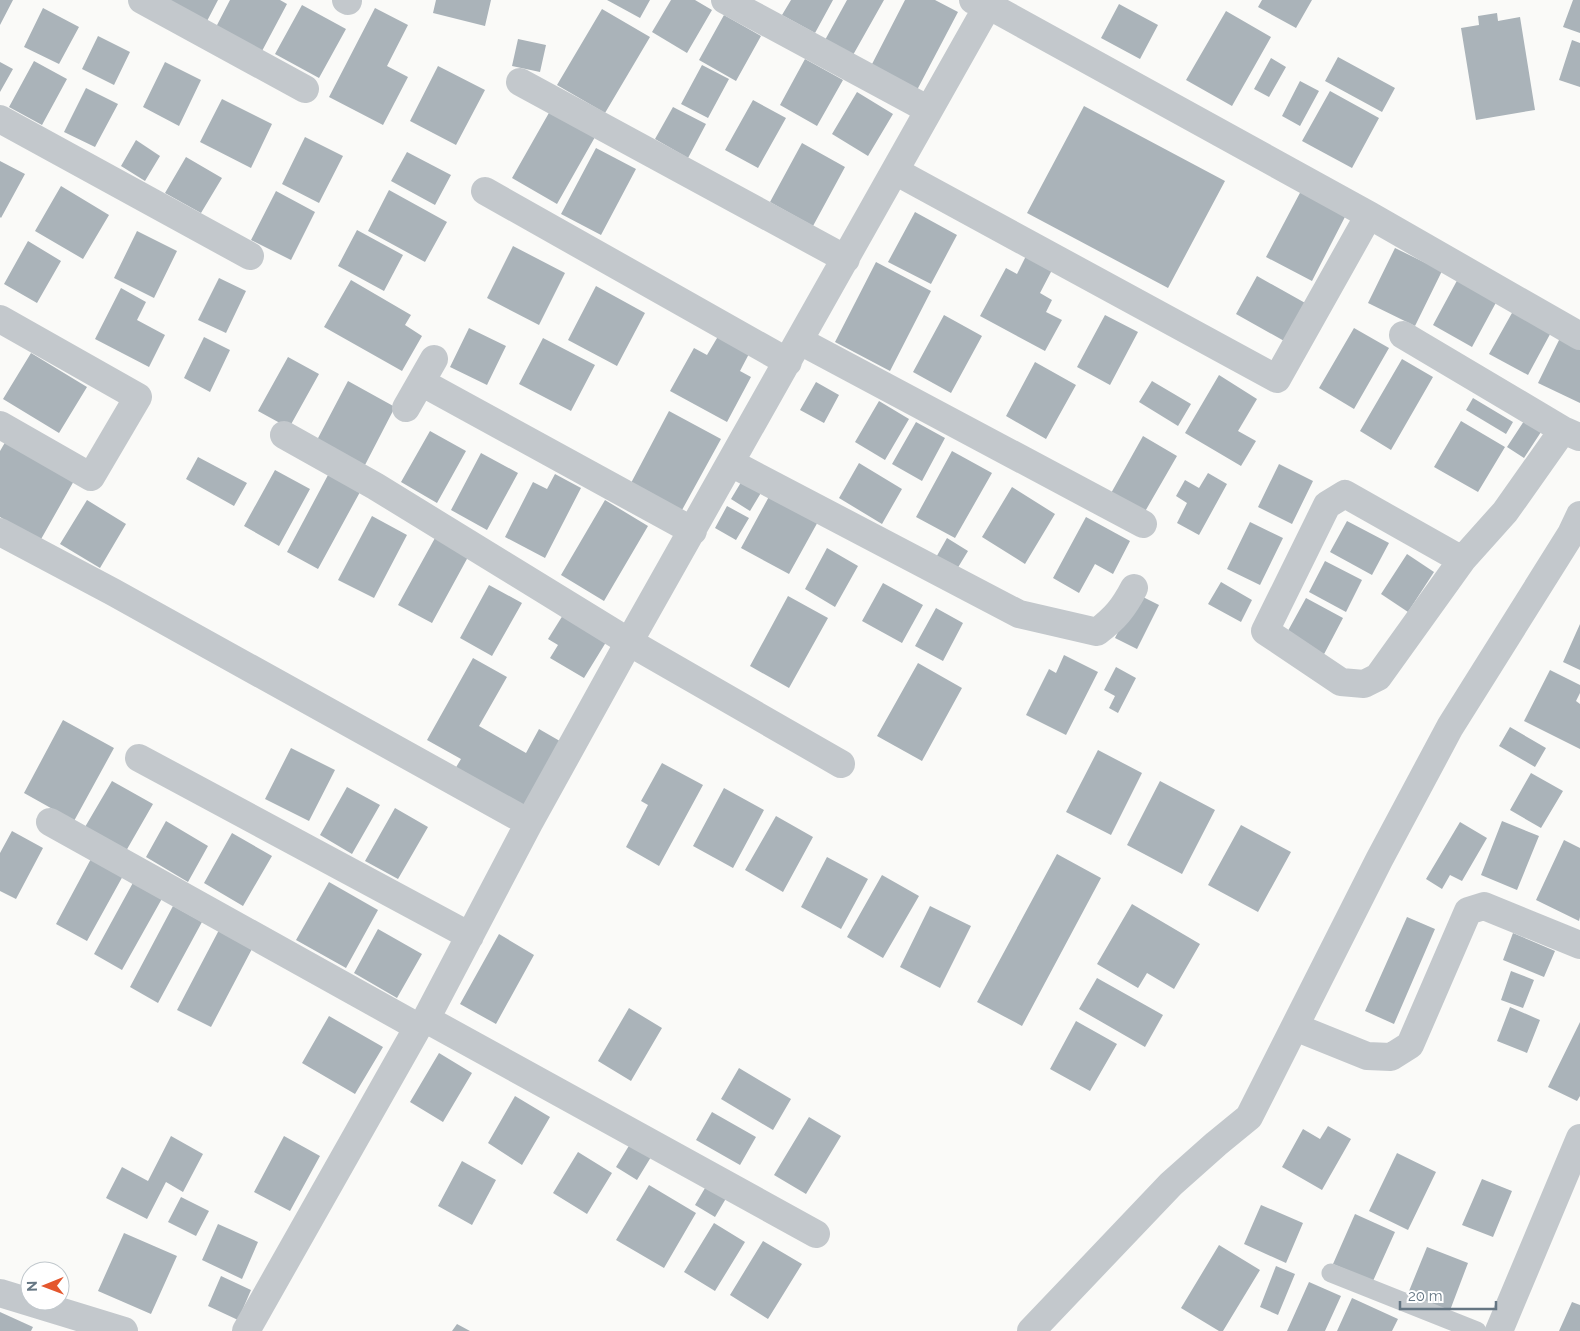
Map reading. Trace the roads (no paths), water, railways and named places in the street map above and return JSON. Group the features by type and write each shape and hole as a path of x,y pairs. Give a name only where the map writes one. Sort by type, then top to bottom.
{"street":[{"path":"142,0 305,89"},
{"path":"725,0 929,110"},
{"path":"246,1331 422,1023 629,642 693,532 929,110 984,2 1369,215 1580,336"},
{"path":"520,82 846,259"},
{"path":"0,119 250,256"},
{"path":"895,171 1277,379 1369,215"},
{"path":"485,192 794,352 1143,524"},
{"path":"0,319 138,397 90,477 0,424"},
{"path":"1403,335 1572,434 1462,560 1378,677 1364,684 1341,682 1265,631 1328,505 1345,494 1462,560"},
{"path":"406,408 434,359"},
{"path":"421,382 693,532"},
{"path":"284,435 376,486 629,642 841,764"},
{"path":"731,463 1019,614 1096,632 1113,619 1126,604 1134,588"},
{"path":"1031,1331 1171,1184 1249,1117 1379,860 1450,727 1571,534 1580,515"},
{"path":"0,532 113,592 529,823"},
{"path":"138,758 470,936"},
{"path":"50,822 816,1234"},
{"path":"1295,1026 1367,1056 1391,1057 1410,1045 1468,911 1474,908 1484,906 1580,945"},
{"path":"1499,1331 1580,1138"},
{"path":"0,1293 124,1331"}],"lane":[{"path":"1331,1273 1477,1331"}]}
